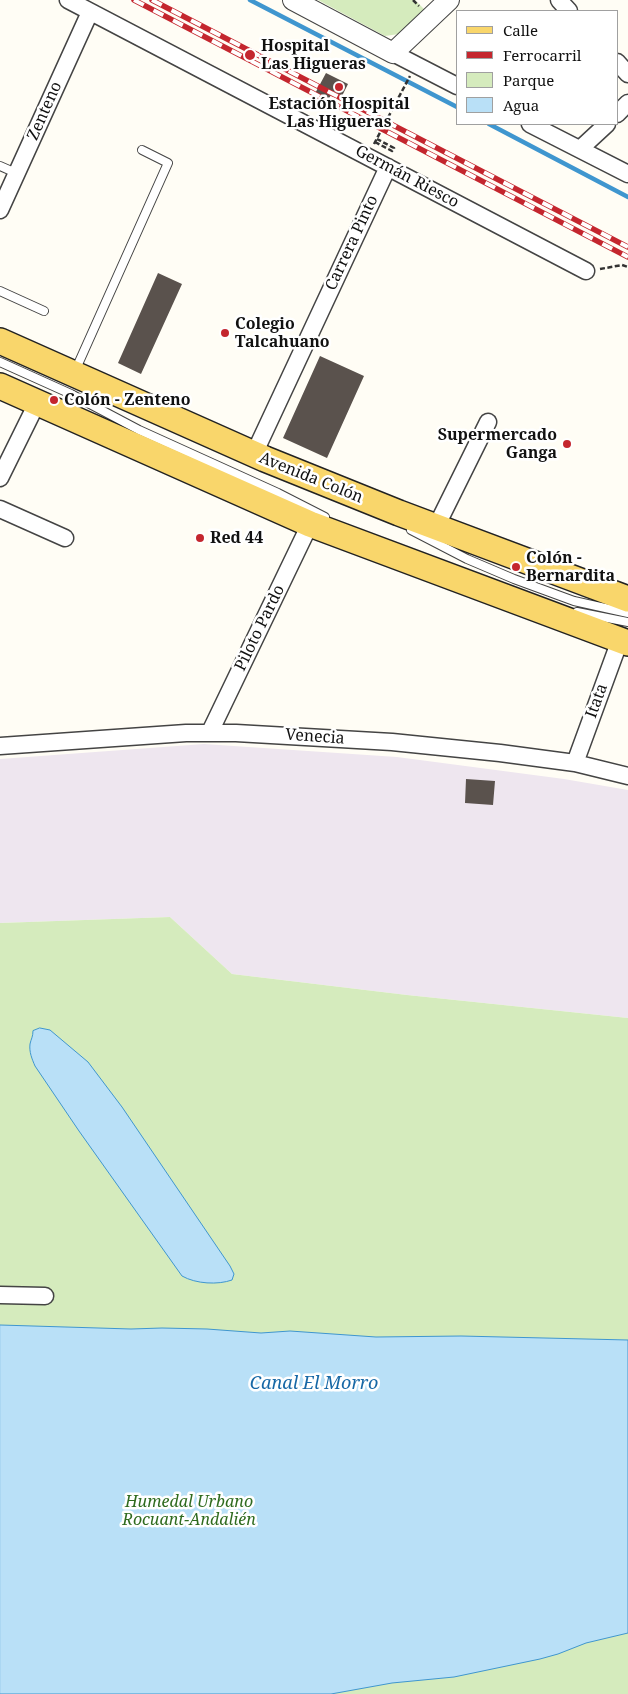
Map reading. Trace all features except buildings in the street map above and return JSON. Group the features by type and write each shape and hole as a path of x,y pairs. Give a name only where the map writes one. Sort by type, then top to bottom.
{"main road":[{"name":"Avenida Colón","path":"7,350 73,375 254,454 436,528 628,599"},
{"path":"0,386 37,403 226,478 320,522 625,635"},
{"path":"226,478 248,464 254,454"}],"street":[{"name":"Germán Riesco","path":"68,0 586,272"},
{"path":"293,0 456,85"},
{"path":"393,53 449,0"},
{"path":"558,0 568,10"},
{"name":"Zenteno","path":"0,210 90,12"},
{"path":"618,63 628,74"},
{"path":"618,113 628,104"},
{"path":"532,125 628,174"},
{"path":"580,149 606,125"},
{"name":"Carrera Pinto","path":"254,454 388,167"},
{"path":"0,478 37,403"},
{"path":"436,528 488,422"},
{"path":"0,509 65,538"},
{"name":"Piloto Pardo","path":"210,732 320,522"},
{"name":"Itata","path":"575,763 625,635"},
{"name":"Venecia","path":"0,746 210,732 318,737 392,742 575,763 628,776"},
{"path":"0,1295 45,1296"}],"lane":[{"path":"73,375 168,163 142,150"},
{"path":"0,166 16,173"},
{"path":"0,291 44,311"},
{"path":"0,354 7,350"},
{"path":"0,362 71,394 226,478"},
{"path":"402,526 476,563 514,579 574,601 628,613"},
{"path":"572,611 625,635"}],"path":[{"path":"377,139 394,148 392,151 375,142 410,75"},
{"path":"586,272 622,265 628,267"}],"shaded area":[{"path":"204,744 397,757 564,779 628,790 628,1018 407,995 232,974 170,917 0,923 0,759"}],"green space":[{"path":"318,0 415,0 425,10 399,34 385,36"},
{"path":"170,917 232,974 407,995 628,1018 628,1340 599,1339 628,1341 628,1694 0,1694 0,923"}],"water":[{"path":"40,1028 50,1030 88,1062 122,1107 230,1266 234,1274 232,1280 220,1283 207,1283 194,1281 182,1276 35,1066 30,1053 30,1044 33,1031"},
{"name":"Humedal Urbano Rocuant-Andalién","path":"0,1325 207,1329 261,1333 290,1331 376,1337 461,1336 628,1340 628,1633 586,1643 540,1659 454,1677 392,1683 331,1694 0,1694"}],"waterway":[{"path":"250,0 456,106"},
{"path":"491,125 628,197"}],"railway":[{"path":"134,0 628,257"},
{"path":"152,0 628,247"}],"place":[{"name":"Hospital Las Higueras","path":"250,55"},
{"name":"Estación Hospital Las Higueras","path":"339,87"},
{"name":"Colegio Talcahuano","path":"225,333"},
{"name":"Colón - Zenteno","path":"54,400"},
{"name":"Supermercado Ganga","path":"567,444"},
{"name":"Red 44","path":"200,538"},
{"name":"Colón - Bernardita","path":"516,567"}],"water label":[{"name":"Canal El Morro","path":"314,1384"}]}
